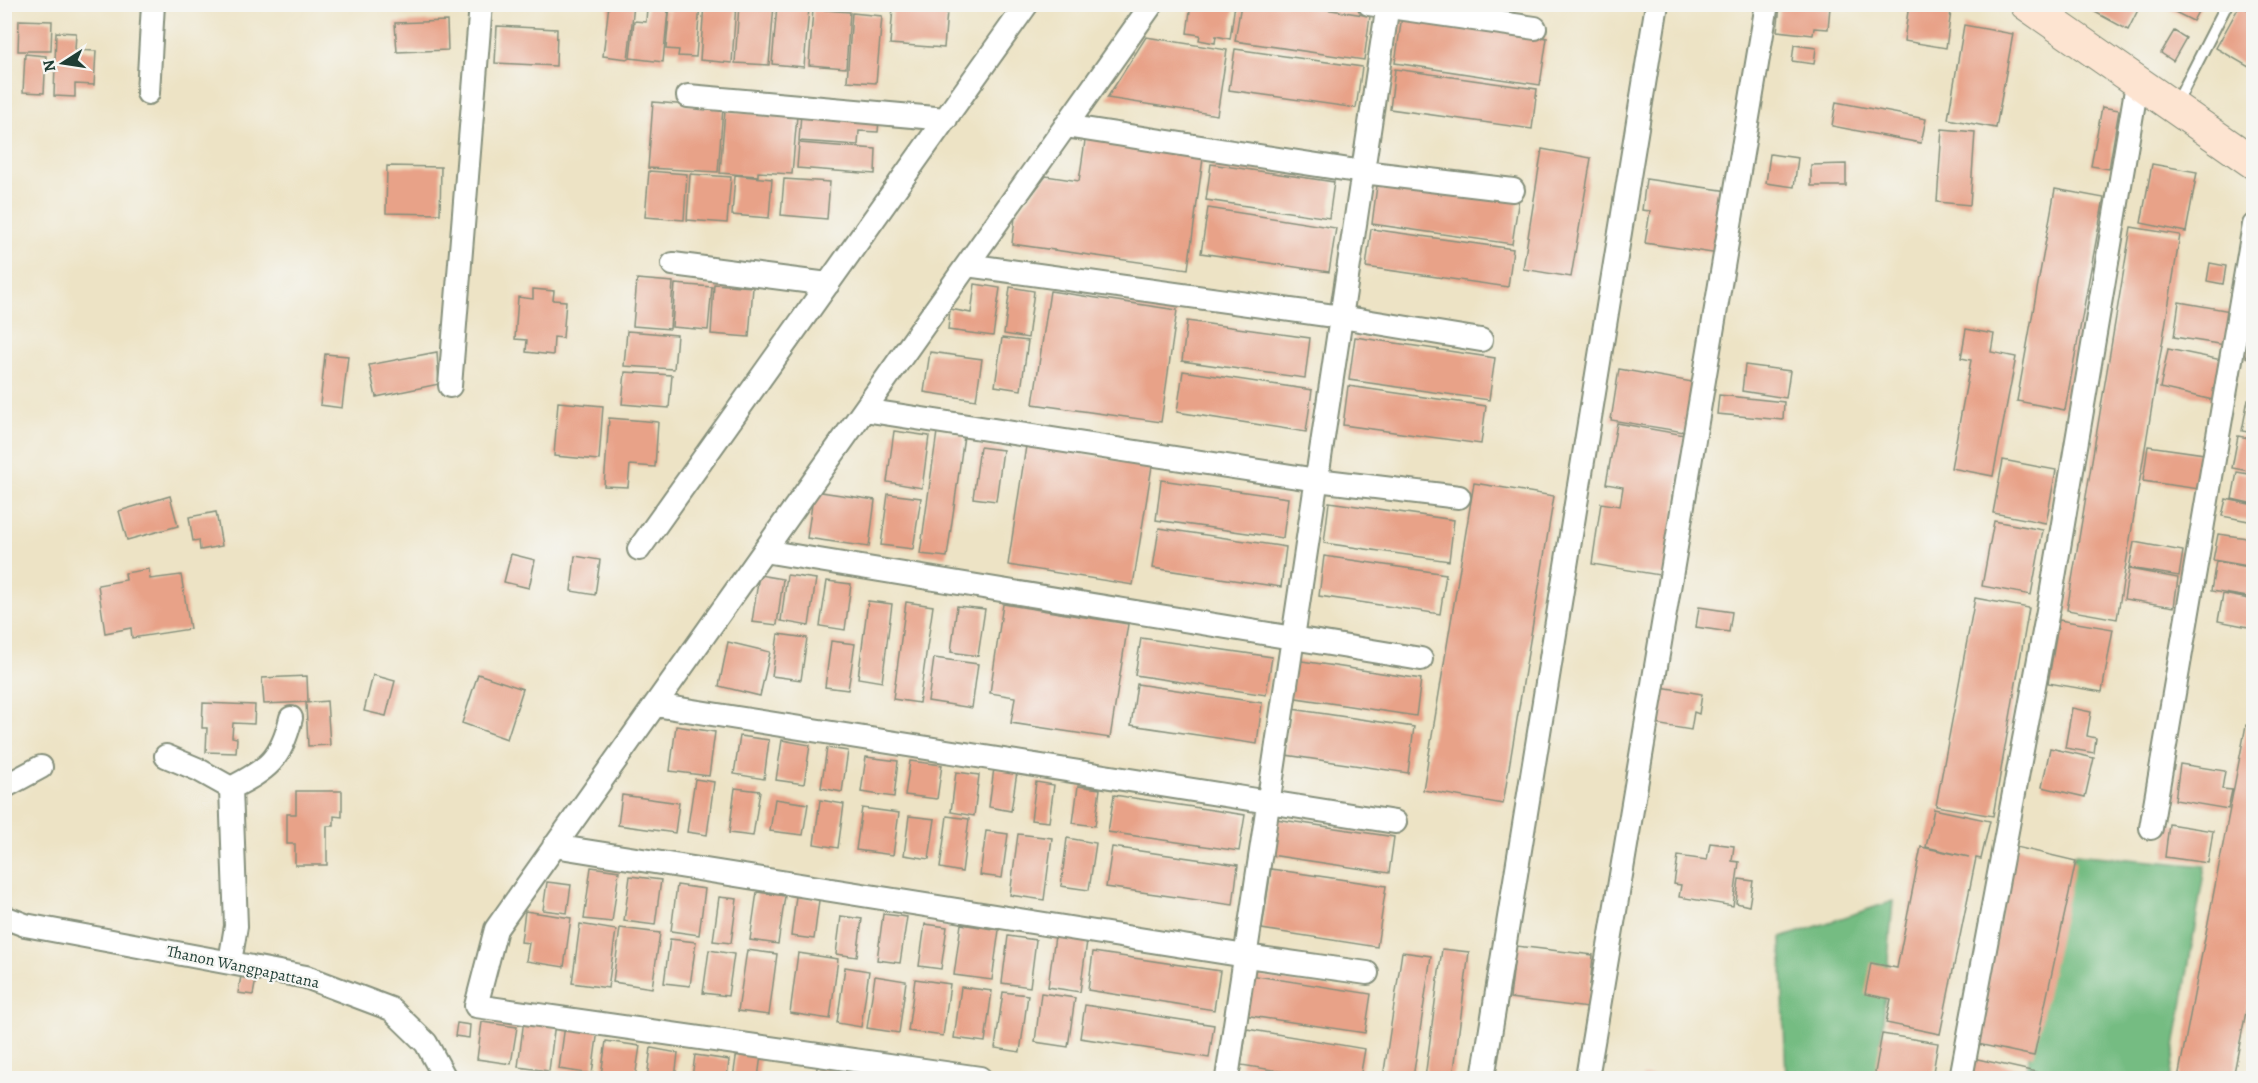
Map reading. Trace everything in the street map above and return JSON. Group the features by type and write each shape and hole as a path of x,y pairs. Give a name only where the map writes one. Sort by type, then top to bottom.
{"street":[{"path":"148,93 153,4"},
{"path":"450,386 481,4"},
{"path":"639,549 1028,4"},
{"path":"980,1078 476,1006 496,929 1152,4"},
{"path":"1483,1078 1657,4"},
{"path":"1587,1078 1767,4"},
{"path":"1227,1078 1363,172 1382,5 1535,28"},
{"path":"2041,11 2137,84 2253,163"},
{"path":"1961,1078 2052,589 2137,84"},
{"path":"687,96 946,119"},
{"path":"1065,126 1363,172 1513,190"},
{"path":"2151,828 2253,225"},
{"path":"673,264 828,284"},
{"path":"967,265 1341,317 1481,340"},
{"path":"864,410 1317,480 1459,498"},
{"path":"764,551 1421,658"},
{"path":"655,705 1268,804 1395,822"},
{"path":"231,788 264,771 274,761 285,742 291,718"},
{"path":"166,756 197,769 231,788"},
{"path":"4,787 41,767"},
{"path":"230,962 236,926 231,788"},
{"path":"554,846 1246,956 1367,973"},
{"name":"Thanon Wangpapattana","path":"4,917 25,924 306,977 391,1009 426,1043 445,1078"}],"lane":[{"path":"2173,109 2227,4"}],"green space":[{"path":"2074,854 2205,866 2170,1078 2024,1078"},
{"path":"1893,901 1878,1078 1786,1078 1781,938"}],"building":[{"path":"609,4 634,5 628,59 603,56"},
{"path":"670,4 700,4 696,57 678,56 679,50 666,49"},
{"path":"704,4 736,4 732,63 700,60"},
{"path":"739,4 774,5 769,65 735,63"},
{"path":"1191,4 1235,4 1230,39 1216,36 1215,43 1199,40 1200,35 1187,33"},
{"path":"1241,4 1292,4 1370,16 1364,60 1235,41"},
{"path":"1787,4 1830,7 1828,29 1814,28 1813,35 1777,31 1780,7 1787,8"},
{"path":"1909,4 1952,4 1946,48 1904,41"},
{"path":"2094,4 2141,4 2128,30 2091,10"},
{"path":"2159,4 2202,4 2193,21"},
{"path":"777,5 809,8 804,67 772,64"},
{"path":"2240,5 2254,13 2254,70 2216,48"},
{"path":"647,7 668,10 663,62 630,58 634,21 646,22"},
{"path":"893,7 947,11 944,48 890,44"},
{"path":"813,9 850,12 846,68 809,65"},
{"path":"852,13 882,16 876,83 847,81"},
{"path":"1402,16 1547,38 1540,85 1395,63"},
{"path":"19,20 52,21 51,51 18,51"},
{"path":"447,21 448,50 397,52 395,23"},
{"path":"1964,25 2013,34 1996,128 1948,119"},
{"path":"497,26 557,29 556,66 495,63"},
{"path":"2174,31 2186,38 2173,61 2161,53"},
{"path":"56,32 76,33 75,50 96,51 94,85 75,84 75,97 54,96"},
{"path":"1146,37 1227,50 1217,115 1107,98"},
{"path":"1794,45 1816,48 1814,64 1792,61"},
{"path":"1235,49 1362,67 1356,108 1229,90"},
{"path":"25,54 46,56 44,93 23,92"},
{"path":"1395,69 1537,89 1532,129 1390,109"},
{"path":"653,102 723,108 718,172 648,168"},
{"path":"1836,102 1926,119 1921,143 1832,126"},
{"path":"2102,107 2119,110 2109,169 2091,166"},
{"path":"725,111 797,116 792,174 758,172 758,176 720,173"},
{"path":"801,113 879,120 878,132 859,131 858,145 799,141"},
{"path":"1942,129 1975,132 1970,205 1937,202"},
{"path":"1086,134 1204,151 1188,269 1012,244 1015,217 1046,176 1079,181"},
{"path":"799,143 876,149 875,174 797,168"},
{"path":"1542,149 1591,158 1571,277 1523,269"},
{"path":"1770,154 1798,158 1794,187 1766,183"},
{"path":"1211,164 1334,182 1329,218 1206,200"},
{"path":"1846,164 1846,186 1811,186 1811,165"},
{"path":"2152,164 2197,172 2186,232 2141,223"},
{"path":"387,166 441,167 440,214 386,213"},
{"path":"649,171 687,174 684,220 645,217"},
{"path":"690,174 731,177 727,223 687,220"},
{"path":"735,175 772,179 769,218 732,215"},
{"path":"1378,178 1519,198 1512,244 1372,224"},
{"path":"784,179 830,182 827,219 781,215"},
{"path":"1646,179 1728,191 1719,254 1645,243 1650,211 1642,210"},
{"path":"2055,189 2104,198 2065,410 2017,401"},
{"path":"1208,208 1336,228 1329,272 1201,253"},
{"path":"2131,227 2180,235 2117,619 2067,610"},
{"path":"1371,229 1513,249 1508,287 1366,267"},
{"path":"2210,263 2226,266 2223,284 2207,281"},
{"path":"637,279 673,282 670,329 633,326"},
{"path":"675,284 712,287 708,330 672,327"},
{"path":"714,284 753,287 749,337 711,334"},
{"path":"975,284 1000,288 993,336 948,330 950,309 971,313"},
{"path":"1010,287 1034,291 1028,338 1004,334"},
{"path":"533,289 554,291 553,300 566,301 563,338 554,337 553,355 526,352 527,340 515,339 518,297 533,299"},
{"path":"1050,291 1177,310 1161,422 1033,404"},
{"path":"2179,302 2231,311 2225,345 2174,337"},
{"path":"1187,321 1310,338 1305,378 1182,361"},
{"path":"1966,329 1994,334 1991,352 2016,357 1993,476 1951,468 1971,360 1961,358"},
{"path":"627,331 677,335 674,369 624,366"},
{"path":"1355,337 1495,358 1489,400 1349,380"},
{"path":"1002,338 1028,341 1021,390 995,386"},
{"path":"2248,345 2254,346 2254,361 2246,357"},
{"path":"2168,349 2222,360 2213,400 2160,388"},
{"path":"437,352 439,384 376,397 369,365"},
{"path":"930,352 982,359 976,400 924,392"},
{"path":"325,354 348,356 342,408 320,405"},
{"path":"1745,365 1790,371 1786,398 1742,391"},
{"path":"1619,369 1698,383 1690,433 1611,420"},
{"path":"1183,371 1312,390 1306,432 1177,412"},
{"path":"625,372 672,375 669,408 622,404"},
{"path":"1348,386 1486,406 1481,444 1343,425"},
{"path":"1719,395 1784,402 1783,420 1717,414"},
{"path":"2248,399 2254,400 2254,433 2242,431"},
{"path":"558,402 603,406 599,460 554,456"},
{"path":"609,418 658,422 655,467 630,465 628,487 604,486"},
{"path":"1617,423 1685,435 1665,576 1592,564 1601,503 1620,506 1623,487 1606,484"},
{"path":"894,431 929,436 922,488 887,482"},
{"path":"937,432 964,436 947,557 920,554"},
{"path":"2238,436 2254,439 2254,472 2232,468"},
{"path":"1026,446 1152,466 1133,585 1008,565"},
{"path":"2148,446 2204,454 2199,489 2143,481"},
{"path":"980,447 1003,450 996,501 973,498"},
{"path":"2003,460 2056,470 2046,523 1993,513"},
{"path":"2237,472 2254,475 2254,504 2232,499"},
{"path":"1161,480 1288,498 1283,538 1156,520"},
{"path":"1474,483 1554,496 1503,804 1423,790"},
{"path":"814,491 875,500 869,547 807,538"},
{"path":"888,494 921,498 913,549 881,545"},
{"path":"170,496 178,526 127,540 119,511"},
{"path":"2226,499 2254,505 2254,522 2222,516"},
{"path":"1329,502 1454,520 1449,561 1324,543"},
{"path":"216,512 222,546 200,550 199,540 193,541 189,517"},
{"path":"1994,521 2043,530 2031,595 1982,586"},
{"path":"1159,528 1286,547 1281,587 1153,568"},
{"path":"2218,534 2254,539 2254,567 2213,560"},
{"path":"2134,542 2183,551 2179,576 2129,568"},
{"path":"511,554 535,560 529,588 504,582"},
{"path":"575,556 600,560 595,595 571,591"},
{"path":"1324,556 1446,574 1440,614 1319,596"},
{"path":"2216,561 2254,568 2254,598 2211,591"},
{"path":"149,569 150,579 181,575 190,629 132,638 131,628 105,633 98,585 126,580 125,573"},
{"path":"2129,569 2178,578 2174,607 2124,599"},
{"path":"759,575 783,579 777,625 752,622"},
{"path":"787,575 816,579 809,626 781,621"},
{"path":"827,581 851,584 845,630 820,626"},
{"path":"2223,594 2254,600 2254,628 2218,621"},
{"path":"1975,598 2029,608 1993,816 1936,806"},
{"path":"868,601 892,604 882,682 858,678"},
{"path":"906,602 933,606 919,703 893,699"},
{"path":"1003,604 1128,624 1110,738 1011,723 1015,697 990,693"},
{"path":"957,606 985,609 978,656 951,652"},
{"path":"1699,607 1732,612 1729,632 1696,627"},
{"path":"2059,620 2113,629 2102,692 2048,683"},
{"path":"778,634 807,638 801,680 772,676"},
{"path":"1141,638 1272,657 1266,695 1135,675"},
{"path":"831,641 855,644 848,690 825,687"},
{"path":"728,642 770,652 760,696 719,686"},
{"path":"934,658 978,664 972,708 928,701"},
{"path":"1295,660 1421,679 1416,716 1290,697"},
{"path":"478,674 523,689 507,739 462,723"},
{"path":"373,675 395,681 386,716 364,711"},
{"path":"307,676 308,702 264,704 262,678"},
{"path":"1137,684 1262,703 1257,744 1131,725"},
{"path":"1661,687 1702,694 1699,714 1694,712 1691,730 1655,724"},
{"path":"327,701 330,745 308,746 306,703"},
{"path":"203,703 255,705 254,724 233,723 232,737 237,738 236,753 206,752 207,728 202,728"},
{"path":"2072,708 2091,712 2087,736 2096,738 2094,753 2065,748"},
{"path":"1292,709 1414,727 1408,773 1286,755"},
{"path":"2246,725 2254,726 2254,971 2233,1078 2178,1078"},
{"path":"676,726 715,732 709,776 670,771"},
{"path":"740,736 769,740 764,779 734,774"},
{"path":"782,740 810,745 804,784 776,780"},
{"path":"827,748 848,751 842,792 821,788"},
{"path":"2050,748 2094,758 2085,797 2042,787"},
{"path":"866,757 898,761 894,797 861,792"},
{"path":"910,761 942,765 937,799 905,795"},
{"path":"2180,764 2225,771 2222,789 2232,790 2228,809 2175,800"},
{"path":"994,768 1017,772 1011,811 989,807"},
{"path":"956,772 979,775 974,816 951,812"},
{"path":"695,779 714,782 707,835 687,832"},
{"path":"1036,782 1054,785 1049,822 1031,820"},
{"path":"1078,786 1100,789 1095,826 1073,823"},
{"path":"735,788 760,791 753,836 729,833"},
{"path":"296,791 342,791 342,817 334,816 334,826 327,826 327,865 295,865 295,844 287,844 287,814 296,814"},
{"path":"622,795 679,803 675,833 618,825"},
{"path":"1114,795 1245,815 1239,851 1108,832"},
{"path":"775,799 808,804 803,835 770,831"},
{"path":"820,800 844,804 838,848 814,844"},
{"path":"862,808 899,813 893,855 856,850"},
{"path":"1934,809 1990,821 1981,859 1976,858 1940,1034 1886,1023 1891,999 1865,994 1871,963 1897,968 1921,847 1969,857 1926,847"},
{"path":"909,816 935,819 929,859 904,855"},
{"path":"947,816 969,819 962,872 940,868"},
{"path":"1276,819 1394,837 1389,873 1271,855"},
{"path":"2169,824 2213,831 2208,863 2165,857"},
{"path":"986,831 1008,834 1002,878 980,875"},
{"path":"1018,834 1052,838 1044,900 1010,895"},
{"path":"1067,838 1096,843 1089,890 1061,886"},
{"path":"1710,843 1734,846 1732,861 1739,862 1733,906 1679,897 1681,885 1674,884 1678,856 1707,860"},
{"path":"1112,847 1238,865 1233,905 1106,887"},
{"path":"2016,847 2076,861 2034,1056 1973,1043"},
{"path":"591,867 619,871 612,922 584,919"},
{"path":"1271,869 1386,886 1377,947 1262,929"},
{"path":"630,876 661,880 655,925 624,921"},
{"path":"1739,879 1753,881 1749,906 1736,903"},
{"path":"547,882 571,885 567,913 543,910"},
{"path":"677,885 705,889 699,935 671,931"},
{"path":"757,892 785,896 778,944 750,940"},
{"path":"796,896 819,900 814,939 791,936"},
{"path":"719,897 737,899 731,943 713,941"},
{"path":"525,911 571,918 564,967 526,961 529,943 521,942"},
{"path":"883,914 907,917 900,963 877,960"},
{"path":"841,916 862,919 857,957 836,954"},
{"path":"580,924 616,930 608,988 572,983"},
{"path":"925,924 947,927 941,969 919,966"},
{"path":"961,924 999,930 992,980 954,975"},
{"path":"620,928 660,933 652,988 613,982"},
{"path":"1008,936 1036,940 1030,987 1002,983"},
{"path":"1055,936 1087,941 1080,992 1048,987"},
{"path":"670,939 696,942 690,986 664,983"},
{"path":"1516,946 1593,955 1588,1008 1510,998"},
{"path":"1442,949 1469,952 1453,1078 1425,1078"},
{"path":"709,950 734,954 728,996 703,993"},
{"path":"747,950 777,954 769,1015 738,1011"},
{"path":"1093,952 1220,971 1214,1010 1088,990"},
{"path":"1402,952 1431,956 1413,1078 1383,1078"},
{"path":"798,953 838,959 830,1019 790,1013"},
{"path":"845,967 869,971 861,1027 837,1023"},
{"path":"1250,975 1371,994 1365,1033 1244,1015"},
{"path":"241,976 256,979 253,995 238,993"},
{"path":"875,976 906,981 899,1033 867,1028"},
{"path":"915,979 950,984 943,1036 908,1031"},
{"path":"961,987 992,991 985,1042 954,1038"},
{"path":"1003,992 1028,995 1020,1052 995,1048"},
{"path":"1041,993 1075,998 1068,1047 1035,1042"},
{"path":"1085,1005 1214,1025 1209,1058 1080,1038"},
{"path":"524,1019 555,1023 549,1071 518,1067"},
{"path":"482,1022 517,1027 511,1064 477,1059"},
{"path":"457,1023 470,1025 469,1038 455,1036"},
{"path":"565,1025 598,1030 592,1074 559,1069"},
{"path":"1247,1029 1365,1049 1360,1078 1323,1078 1241,1065"},
{"path":"1882,1034 1938,1043 1932,1078 1874,1078"},
{"path":"606,1041 640,1046 635,1078 601,1075"},
{"path":"651,1048 678,1053 675,1078 647,1078"},
{"path":"737,1051 761,1055 758,1078 733,1078"},
{"path":"695,1055 729,1060 727,1078 692,1078"},
{"path":"1973,1058 2036,1072 2035,1078 1969,1078"},
{"path":"817,1067 853,1072 852,1078 816,1078"},
{"path":"860,1069 899,1074 899,1078 859,1078"},
{"path":"1642,1076 1690,1077 1690,1078 1642,1078"}]}
